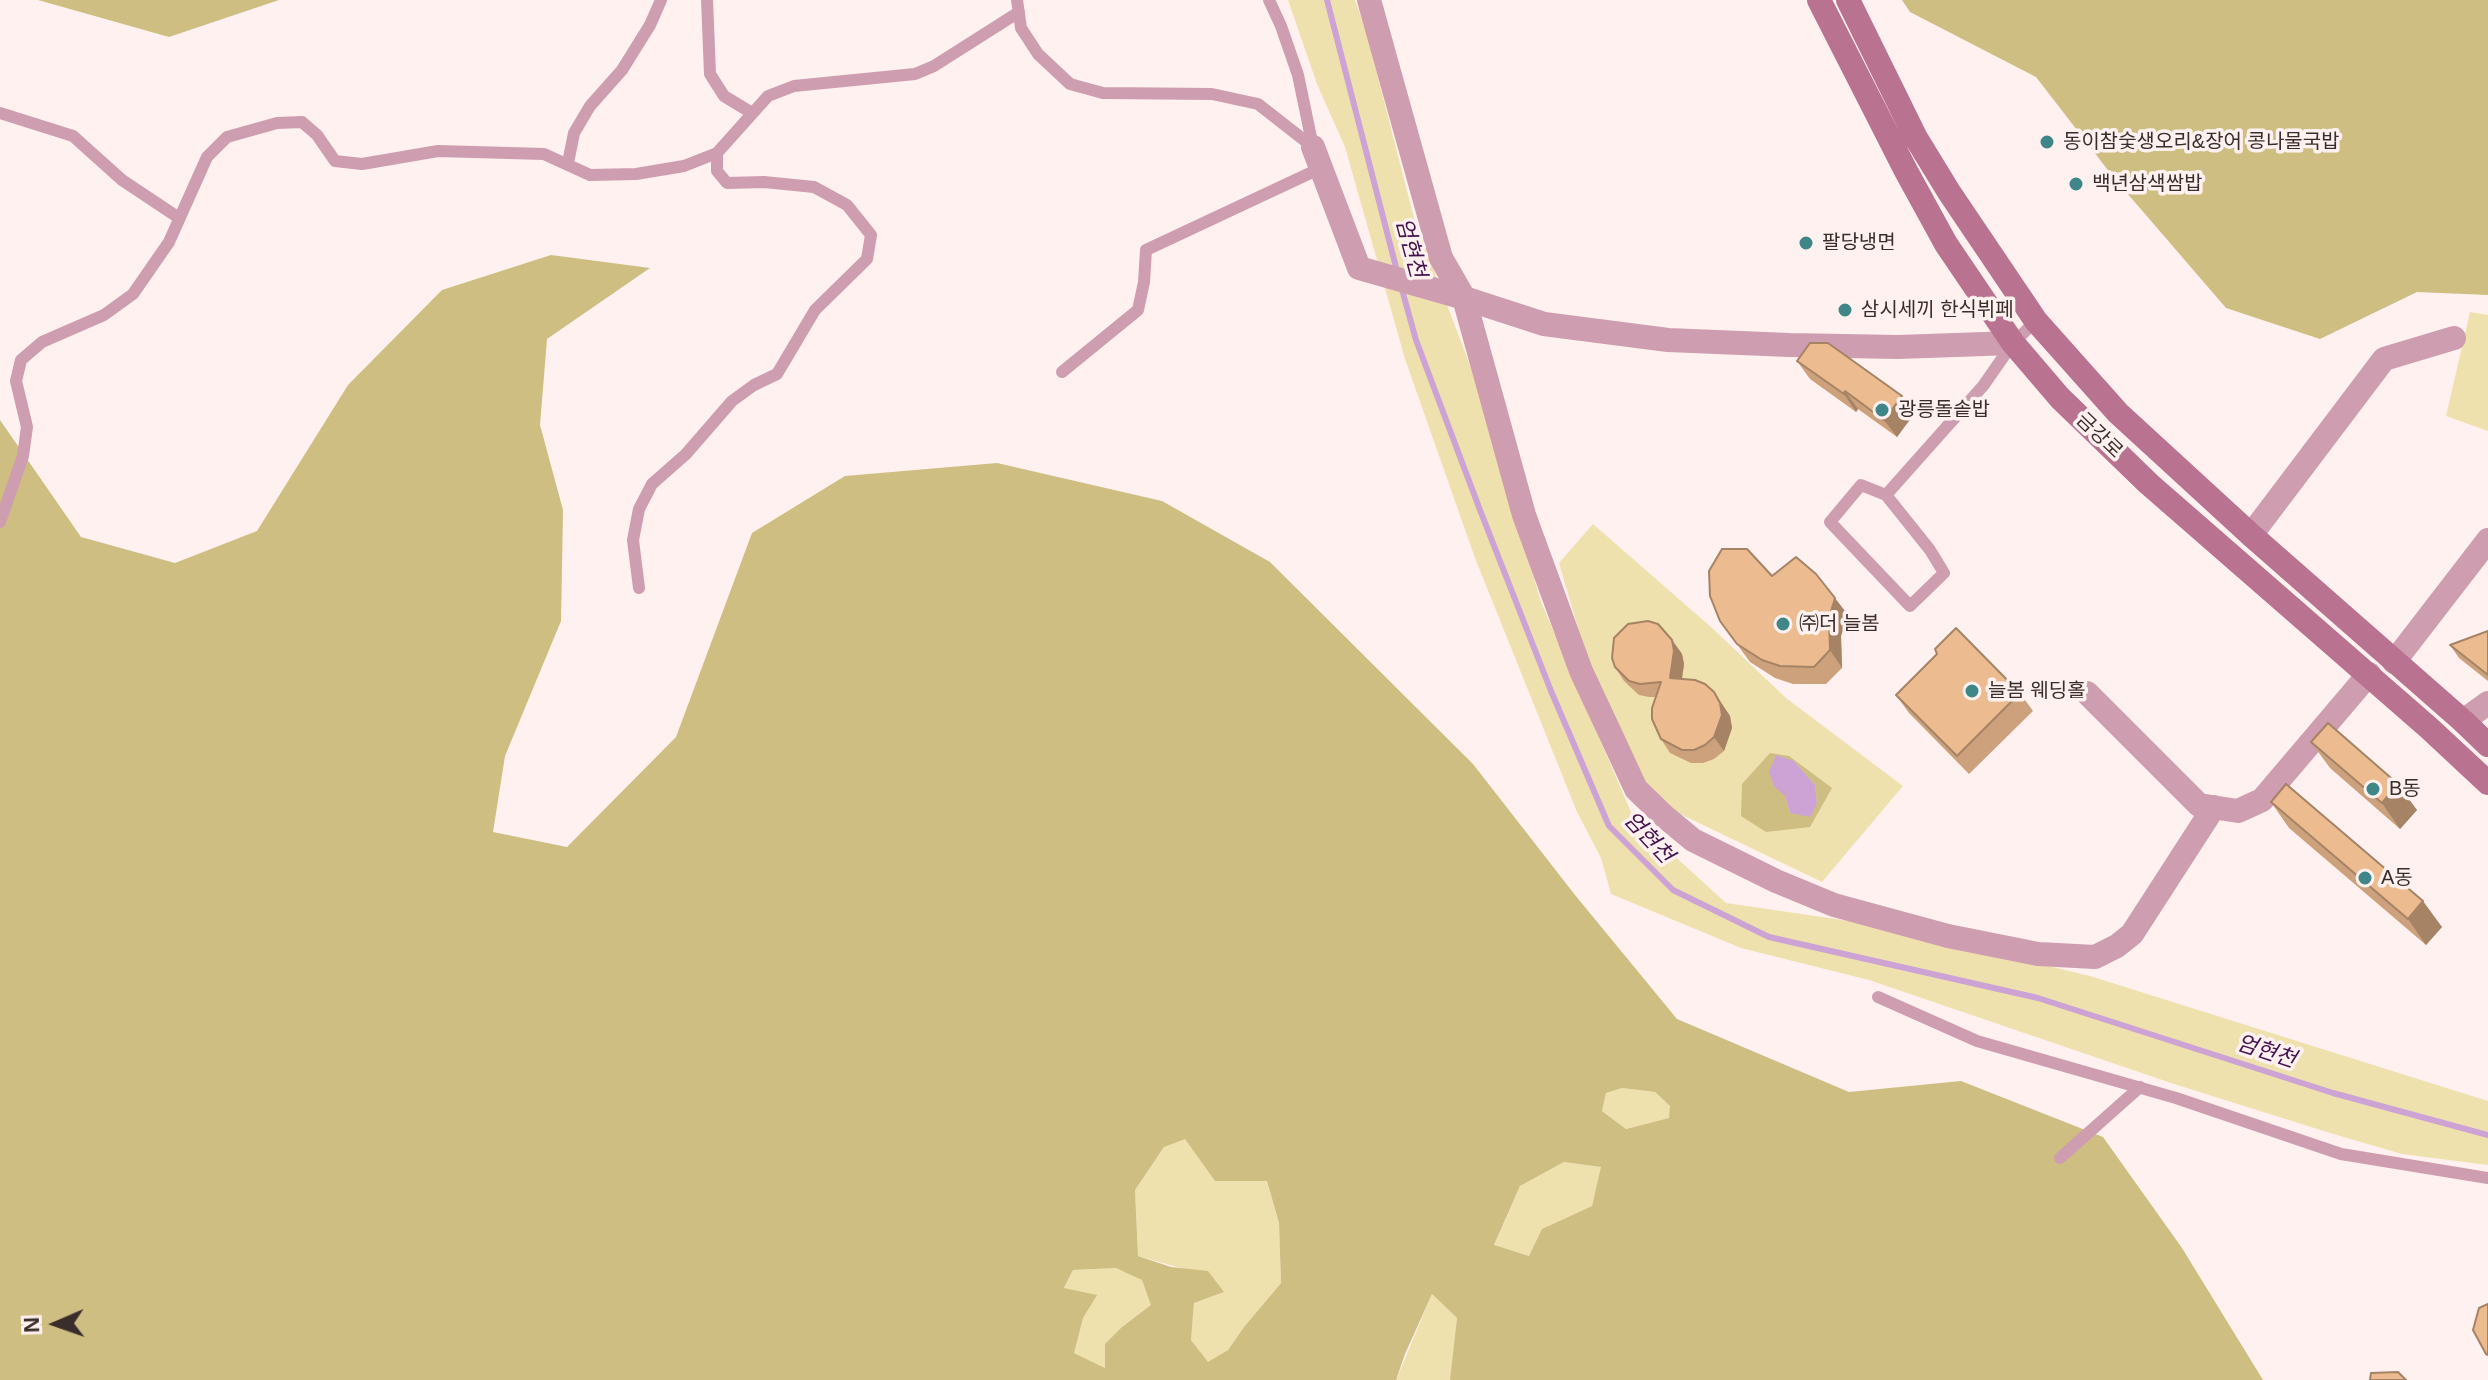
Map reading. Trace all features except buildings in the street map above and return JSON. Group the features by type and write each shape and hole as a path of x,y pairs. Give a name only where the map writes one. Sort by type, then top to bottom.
{"main road":[{"name":"금강로","path":"1819,0 1946,244 2013,343 2060,398 2149,484 2369,674 2488,783"},
{"name":"금강로","path":"1848,0 1916,138 2036,321 2118,413 2488,745"}],"street":[{"path":"1369,0 1441,258 1464,298 1524,515 1581,671 1636,789 1693,840 1776,881 1834,905 1948,936 2038,954 2095,957 2132,934 2214,807"},
{"path":"1317,158 1359,268 1544,324 1668,340 1898,347 2013,343"},
{"path":"2251,535 2384,359 2454,338"},
{"path":"2394,662 2488,540"},
{"path":"2087,693 2199,805 2238,811 2262,800 2369,674"},
{"path":"2463,721 2488,703"}],"lane":[{"path":"568,163 574,133 590,106 622,70 650,25 661,0"},
{"path":"707,0 710,74 724,96 752,113"},
{"path":"1269,0 1298,75 1317,158"},
{"path":"0,522 23,456 27,427 16,381 21,360 42,342 104,315 133,294 169,242 207,157 227,137 277,123 302,122 317,135 335,161 362,164 438,151 544,154 590,175 636,174 684,166 717,153 768,96 794,86 915,74 934,66 1018,6 1021,28 1038,54 1070,84 1103,93 1212,94 1258,104 1317,158"},
{"path":"0,113 73,136 122,180 179,218"},
{"path":"639,588 633,540 639,509 652,484 686,454 732,401 754,385 777,374 815,310 867,259 871,235 847,205 814,187 764,182 727,183 717,171 717,153"},
{"path":"1062,372 1138,310 1146,250 1317,158"},
{"path":"1886,495 1983,386 2013,343 2036,321"},
{"path":"1861,485 1886,495 1930,550 1944,573 1910,606 1830,522 1861,485"},
{"path":"1878,997 1977,1041 2140,1087 2341,1154 2488,1178"},
{"path":"2060,1158 2140,1087"}],"shaded area":[{"path":"38,0 279,0 169,37"},
{"path":"1288,0 1355,0 1366,31 1414,218 1476,381 1541,602 1634,819 1726,903 1877,925 2090,976 2488,1101 2488,1165 2402,1154 2330,1133 2174,1084 1869,980 1741,948 1611,894 1601,858 1577,812 1475,558 1405,359 1345,147 1317,84"},
{"path":"1902,0 2488,0 2488,295 2417,292 2320,339 2226,308 2114,178 2036,77 1910,12"},
{"path":"551,255 650,268 547,339 540,425 563,510 561,621 505,756 493,832 567,847 676,737 752,533 845,476 997,463 1162,501 1270,562 1473,764 1677,1019 1849,1092 1961,1081 2103,1137 2182,1248 2263,1380 1450,1380 1457,1318 1432,1294 1396,1380 0,1380 0,420 81,537 175,563 257,531 348,385 442,290","holes":["1622,1088 1655,1092 1670,1106 1669,1118 1626,1129 1602,1111 1606,1093","1185,1139 1215,1181 1267,1181 1279,1223 1281,1283 1228,1350 1208,1362 1191,1340 1194,1303 1224,1292 1208,1271 1171,1267 1138,1256 1135,1190 1164,1147","1564,1162 1601,1167 1592,1206 1542,1229 1529,1256 1494,1245 1520,1186","1116,1268 1142,1280 1151,1305 1105,1344 1105,1368 1074,1353 1083,1318 1097,1295 1064,1288 1073,1270"]},
{"path":"2470,312 2488,315 2488,431 2446,416"},
{"path":"1593,524 1711,627 1786,698 1903,786 1822,882 1678,813 1639,775 1587,659 1559,563"},
{"path":"1770,753 1789,756 1832,788 1810,827 1766,832 1741,816 1742,784","holes":["1794,761 1815,785 1817,803 1790,813 1785,796"]},
{"path":"1776,755 1794,761 1815,785 1817,803 1810,817 1790,813 1785,796 1774,786 1769,772"},
{"path":"1622,1088 1655,1092 1670,1106 1670,1118 1626,1129 1602,1111 1606,1093"},
{"path":"1185,1138 1215,1181 1267,1181 1279,1223 1281,1283 1228,1350 1208,1363 1191,1340 1194,1303 1224,1292 1184,1269 1138,1256 1135,1190 1164,1147"},
{"path":"1564,1162 1602,1167 1592,1206 1543,1229 1530,1256 1494,1246 1520,1186"},
{"path":"1116,1268 1142,1279 1152,1305 1122,1327 1105,1368 1073,1353 1083,1318 1064,1289 1073,1270"},
{"path":"1432,1294 1457,1318 1451,1378 1396,1380"}],"waterway":[{"name":"엄현천","path":"1327,0 1397,271"},
{"name":"엄현천","path":"1401,286 1416,340 1480,510 1551,691 1609,826 1673,890 1769,937 2038,998 2333,1093 2488,1135"}],"place":[{"name":"동이참숯생오리&장어 콩나물국밥","path":"2047,142"},
{"name":"백년삼색쌈밥","path":"2076,184"},
{"name":"팔당냉면","path":"1806,243"},
{"name":"삼시세끼 한식뷔페","path":"1845,310"},
{"name":"광릉돌솥밥","path":"1882,410"},
{"name":"㈜더 늘봄","path":"1783,624"},
{"name":"늘봄 웨딩홀","path":"1972,691"},
{"name":"B동","path":"2373,789"},
{"name":"A동","path":"2365,878"}]}
